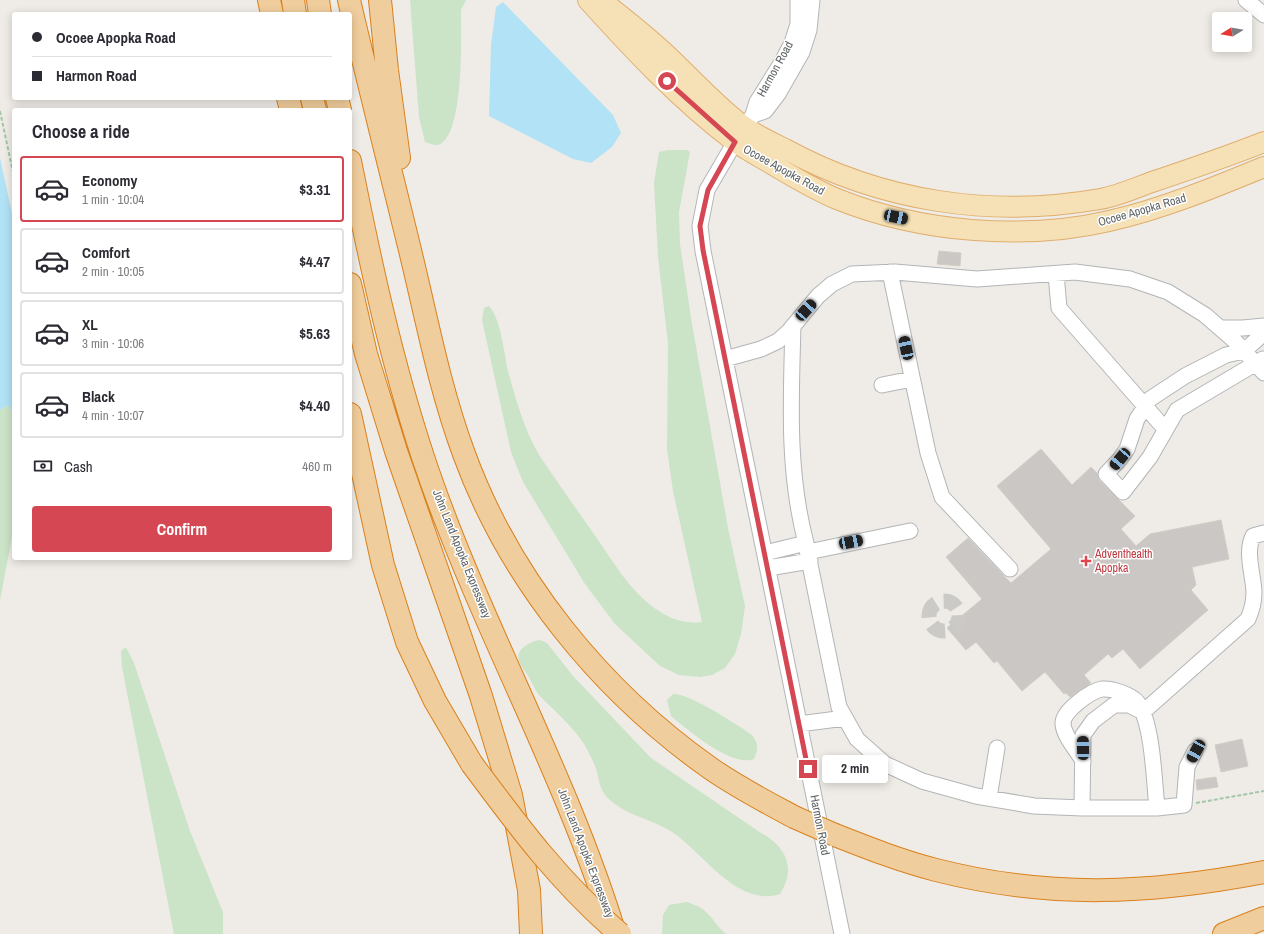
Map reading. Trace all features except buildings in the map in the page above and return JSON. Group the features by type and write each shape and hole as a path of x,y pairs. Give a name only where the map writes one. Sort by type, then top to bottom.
{"highway":[{"path":"269,0 272,12"},
{"path":"293,0 295,12"},
{"path":"318,0 320,12"},
{"path":"349,0 352,12"},
{"path":"380,0 387,70 410,249"},
{"path":"352,12 450,410 464,455 496,524 532,585 550,611 591,662 653,723 716,772 752,795 794,817 835,835 893,857 935,870 1000,884 1083,891 1145,890 1264,872"},
{"name":"John Land Apopka Expressway","path":"352,171 370,262 393,357 423,458 469,576 599,882 615,934"},
{"name":"John Land Apopka Expressway","path":"352,293 366,354 396,451 478,689 511,795 529,890 531,934"},
{"path":"352,423 383,565 407,642 435,701 472,764 527,838 568,886 620,934"},
{"path":"1224,934 1264,918"}],"main road":[{"name":"Ocoee Apopka Road","path":"588,0 633,49 690,103 744,128 807,162 872,188 930,200 1009,208 1043,207 1102,199 1263,144"},
{"name":"Ocoee Apopka Road","path":"602,0 671,59 702,90 804,183 838,199 881,214 959,228 1011,232 1047,230 1107,222 1184,200 1264,167"}],"street":[{"name":"Harmon Road","path":"798,0 798,24 792,43 708,190 700,226 703,250 842,934"},
{"name":"Harmon Road","path":"744,128 766,111 782,88 802,52 809,30 812,0"},
{"path":"1246,0 1264,15"},
{"path":"725,359 761,349 778,341 793,326 818,296 832,284 852,274 890,272 977,279 1086,272 1130,279 1168,292 1205,315 1244,351 1261,365 1177,410 1150,457 1123,492 1106,474 1127,449 1137,419 1144,406 1150,399 1185,376 1226,355 1244,351 1264,333"},
{"path":"890,272 928,453 942,496 1010,569"},
{"path":"1056,274 1060,308 1165,430"},
{"path":"793,326 790,377 795,488 839,707 857,739 885,764 922,782 989,798 1034,806 1082,808 1157,808 1184,805 1187,767 1196,751"},
{"path":"1220,328 1264,326"},
{"path":"882,385 912,379"},
{"path":"764,553 807,549 910,531"},
{"path":"1143,712 1248,619 1253,607 1254,592 1249,545 1253,536 1264,533"},
{"path":"768,568 807,549"},
{"path":"1083,761 1064,731 1062,722 1065,714 1094,691 1104,689 1112,690 1137,702 1143,712 1147,724 1157,808"},
{"path":"1082,808 1083,735 1093,721 1106,710 1114,706 1121,704 1129,705 1143,712"},
{"path":"799,724 845,718"},
{"path":"989,798 997,748"}],"path":[{"path":"0,111 12,168"},
{"path":"1184,805 1264,790"}],"green space":[{"path":"410,0 466,0 461,10 461,59 458,101 449,134 442,143 438,145 425,142 419,117"},
{"path":"668,150 687,150 690,152 679,212 680,244 692,324 728,528 745,606 741,634 735,654 725,668 712,675 700,677 679,675 660,666 615,624 585,584 523,482 511,452 482,320 484,308 489,306 499,328 514,393 525,425 534,445 539,455 617,567 640,596 659,611 680,621 702,622 673,491 667,449 668,343 658,257 654,183 659,152"},
{"path":"8,405 12,413 12,537 0,600 0,410"},
{"path":"540,640 547,643 573,676 651,758 777,845 783,852 788,867 785,885 780,894 764,896 749,893 735,886 672,832 621,808 606,796 601,786 596,768 584,744 568,724 539,695 522,668 518,657 519,653 528,644"},
{"path":"126,647 134,663 190,831 223,912 223,934 174,934 122,667 121,651"},
{"path":"673,694 680,695 701,704 725,717 752,735 756,741 757,747 754,759 745,760 734,758 711,746 688,730 671,716 667,700"},
{"path":"687,902 703,909 721,930 727,934 662,934 663,915 669,905"}],"water":[{"path":"503,2 613,115 621,133 612,147 591,163 573,159 489,116 491,45 496,7"},
{"path":"0,158 12,214 12,413 8,405 0,410"}],"tunnel":[{"path":"944,601 955,605 959,616 955,627 944,631 933,627 929,616 933,605 944,601"}],"place":[{"name":"Adventhealth Apopka","path":"1086,561"}],"route":[{"path":"667,81 735,142 708,190 700,226 703,250 808,769"}]}
